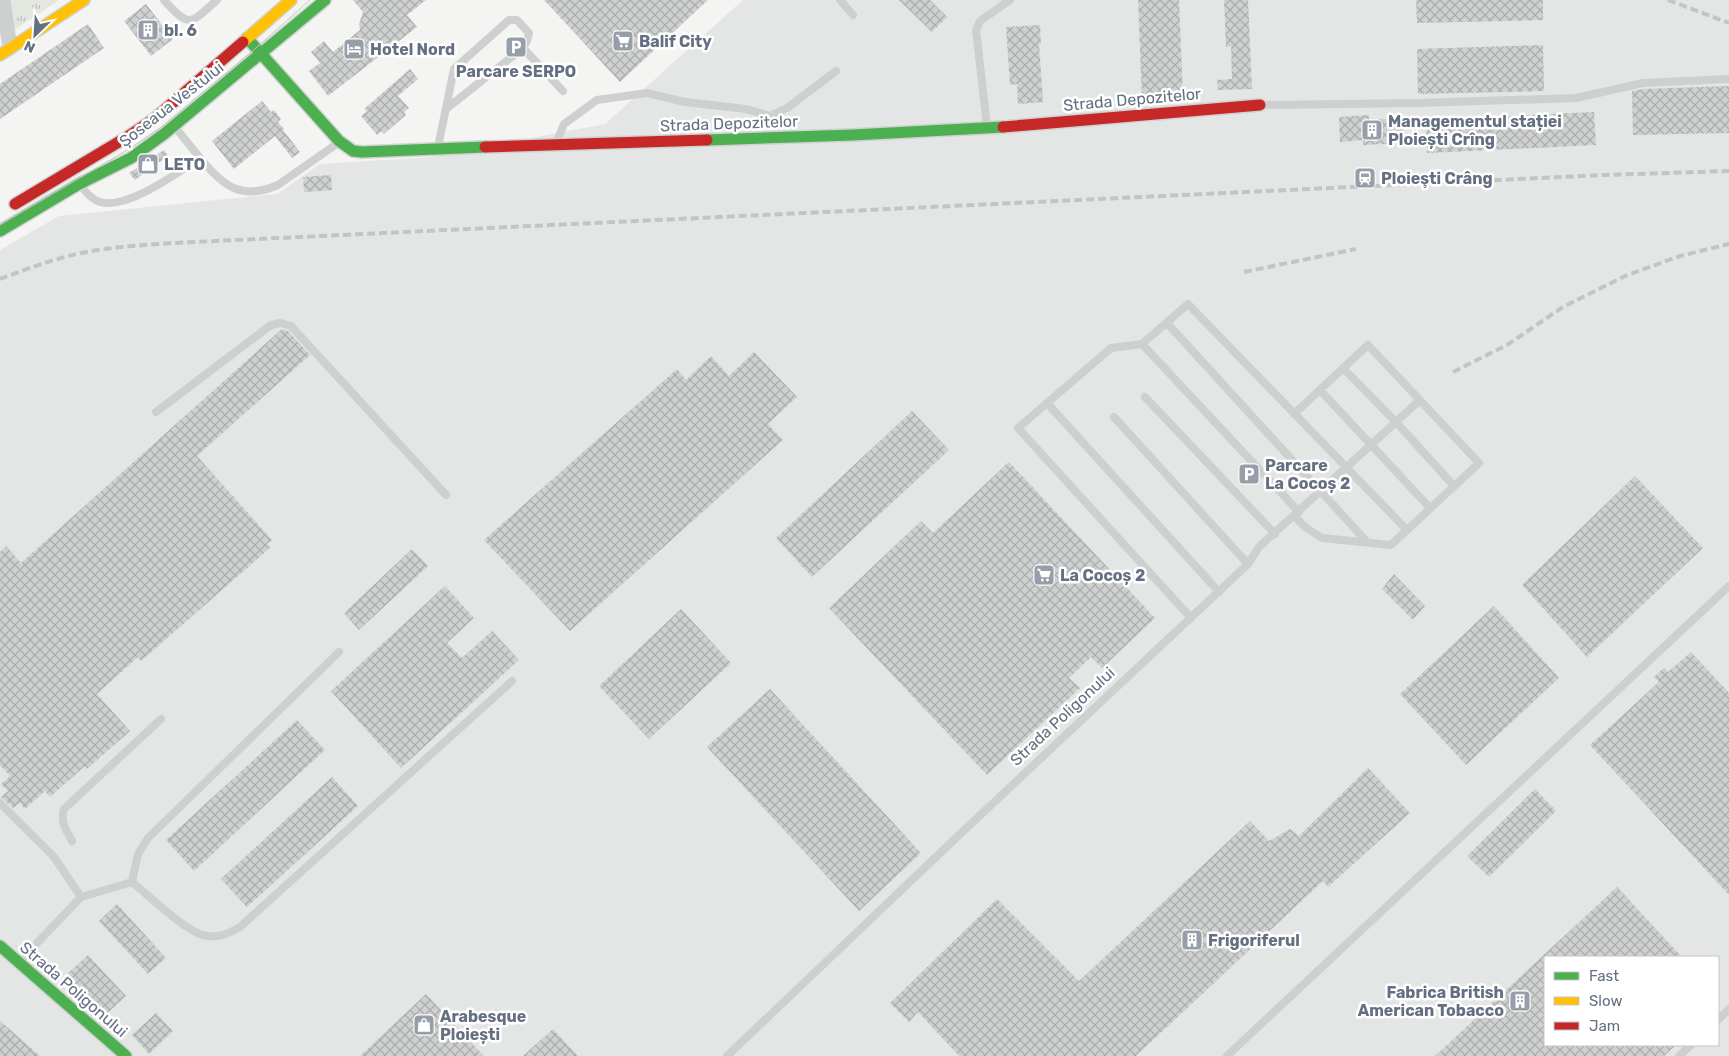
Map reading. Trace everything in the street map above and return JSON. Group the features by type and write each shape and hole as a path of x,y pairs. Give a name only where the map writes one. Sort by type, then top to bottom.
{"street":[{"path":"3,0 5,52"},
{"path":"5,52 84,0"},
{"name":"Șoseaua Vestului","path":"7,209 154,119 291,0"},
{"name":"Șoseaua Vestului","path":"0,231 79,184 131,158 174,125 325,0"},
{"name":"Strada Depozitelor","path":"247,38 339,142 354,151 362,152 853,135 987,128 1260,105"},
{"name":"Strada Poligonului","path":"0,946 126,1056"}],"lane":[{"path":"164,0 177,14 189,21 194,20 217,0"},
{"path":"840,0 853,15"},
{"path":"987,128 976,30 980,21 1010,0"},
{"path":"438,148 454,69 509,20 517,20 528,33 527,41 523,48 446,109"},
{"path":"523,48 563,90"},
{"path":"556,144 564,124 597,100 647,93 685,102 746,109 770,116 787,108 836,71"},
{"path":"1260,105 1576,98 1644,83 1729,79"},
{"path":"174,125 222,183 233,188 255,191 269,189 278,185 339,142"},
{"path":"73,169 79,184 86,193 97,201 114,202 142,194 200,158"},
{"path":"1191,618 1018,428 1111,348 1142,344 1188,304 1407,530"},
{"path":"156,412 271,325 285,324 297,332 446,495"},
{"path":"1167,324 1367,542"},
{"path":"1142,344 1297,514 1305,527 1322,538 1391,545 1479,463 1368,345 1294,414"},
{"path":"1343,368 1396,422 1454,486"},
{"path":"1320,390 1430,508"},
{"path":"1145,397 1275,534"},
{"name":"Strada Poligonului","path":"727,1056 965,829 1219,592 1248,564 1259,547 1420,400"},
{"path":"1047,403 1219,592"},
{"path":"1114,417 1248,564"},
{"path":"1227,1056 1729,586"},
{"path":"132,882 138,854 148,838 340,652"},
{"path":"132,882 183,925 206,936 224,936 240,927 512,681"},
{"path":"72,841 63,825 62,816 64,808 161,719"},
{"path":"0,803 54,857 81,897"},
{"path":"18,962 81,897 132,882"},
{"path":"1719,1019 1729,1009"},
{"path":"1679,1056 1690,1046"}],"shaded area":[{"path":"743,0 1729,0 1729,1056 0,1056 0,250 59,216 277,194 320,164 432,157 605,124"}],"green space":[{"path":"8,0 59,0 13,31"}],"building":[{"name":"Hotel Nord","path":"353,0 426,0 407,15 417,27 328,96 309,71 320,63 311,52 324,41 333,52 360,30 359,24 363,12"},
{"name":"Balif City","path":"544,0 708,0 620,82"},
{"path":"899,0 930,0 947,17 932,32"},
{"path":"1138,0 1179,0 1183,97 1142,99"},
{"path":"1224,0 1248,0 1252,89 1218,90 1217,80 1232,79 1231,46 1226,47"},
{"path":"1416,0 1543,0 1543,20 1417,23"},
{"name":"bl. 6","path":"146,4 173,39 151,56 124,21"},
{"path":"88,24 104,48 0,119 0,84"},
{"path":"1040,25 1041,44 1039,44 1043,102 1018,104 1017,84 1010,85 1006,27"},
{"path":"1543,45 1544,91 1418,94 1417,49"},
{"path":"410,69 418,79 398,96 409,108 404,112 406,115 384,134 382,131 377,135 361,116 367,111 364,109"},
{"path":"1729,86 1729,133 1633,135 1632,91"},
{"path":"262,101 271,112 274,110 281,119 278,122 300,152 292,158 275,136 234,169 212,141"},
{"path":"1594,112 1596,145 1427,153 1426,120"},
{"name":"Managementul stației Ploiești Crîng","path":"1369,115 1369,120 1403,118 1404,143 1363,145 1363,140 1340,142 1339,117"},
{"name":"LETO","path":"164,150 168,156 135,180 129,173"},
{"path":"331,175 332,190 304,192 303,177"},
{"path":"282,329 288,331 310,355 197,456 272,540 267,544 271,547 141,661 138,657 97,694 130,731 87,769 85,766 50,797 45,791 25,809 20,803 13,808 1,797 8,791 1,784 10,776 0,765 0,552 6,546 21,563"},
{"path":"754,352 797,397 768,424 783,440 570,631 484,540 677,369 686,380 711,356 729,376"},
{"path":"912,411 949,450 812,577 776,538"},
{"path":"1009,462 1155,618 1102,668 1091,657 1069,678 1080,688 987,775 829,608 921,521 933,533"},
{"path":"1635,476 1703,548 1587,657 1522,585"},
{"path":"412,549 428,566 359,630 344,613"},
{"path":"1394,574 1425,606 1413,620 1382,589"},
{"path":"445,586 474,618 447,643 462,658 492,631 519,660 401,768 331,691"},
{"path":"1494,606 1559,678 1466,765 1400,694"},
{"path":"681,609 731,663 649,739 599,686"},
{"path":"1691,652 1729,693 1729,895 1590,745 1659,682 1654,677 1664,668 1668,672"},
{"path":"770,689 921,853 859,911 707,747"},
{"path":"297,720 325,750 194,871 166,840"},
{"name":"Frigoriferul","path":"1368,768 1410,813 1328,887 1323,881 1136,1056 959,1056 918,1012 909,1022 890,1003 997,899 1079,981 1250,821 1269,841 1290,829 1299,836"},
{"path":"332,777 358,806 247,907 221,879"},
{"path":"1535,789 1556,811 1489,877 1467,856"},
{"name":"Fabrica British American Tobacco","path":"1617,887 1681,956 1544,956 1544,1046 1675,1046 1664,1056 1435,1056"},
{"path":"117,904 166,958 148,974 99,921"},
{"path":"88,955 126,996 104,1016 66,975"},
{"name":"Arabesque Ploiești","path":"426,994 484,1056 360,1056"},
{"path":"156,1013 173,1031 149,1054 132,1035"},
{"path":"0,1021 40,1056 0,1056"},
{"path":"553,1029 578,1056 523,1056"}],"tram line":[{"path":"0,225 129,149 160,128 310,0"}],"railway":[{"path":"1668,0 1729,23"},
{"path":"0,279 40,264 81,253 138,245 1603,175 1729,171"},
{"path":"1453,372 1507,345 1563,307 1625,276 1680,256 1729,244"},
{"path":"1244,272 1356,249"}],"traffic: fast":[{"path":"0,231 79,184 131,158 164,134 325,0"},
{"path":"247,38 339,141 353,151 485,147"},
{"path":"707,140 1003,127"},
{"path":"0,946 126,1056"}],"traffic: slow":[{"path":"0,55 84,0"},
{"path":"243,42 291,0"}],"traffic: jam":[{"path":"15,204 154,119 243,42"},
{"path":"1003,127 1260,105"},
{"path":"485,147 707,140"}],"place":[{"name":"bl. 6","path":"148,30"},
{"name":"Balif City","path":"623,41"},
{"name":"Parcare SERPO","path":"516,47"},
{"name":"Hotel Nord","path":"354,49"},
{"name":"Managementul stației Ploiești Crîng","path":"1372,130"},
{"name":"LETO","path":"148,164"},
{"name":"Ploieşti Crâng","path":"1365,178"},
{"name":"Parcare La Cocoș 2","path":"1249,474"},
{"name":"La Cocoș 2","path":"1044,575"},
{"name":"Frigoriferul","path":"1192,940"},
{"name":"Fabrica British American Tobacco","path":"1520,1001"},
{"name":"Arabesque Ploiești","path":"424,1025"}]}
